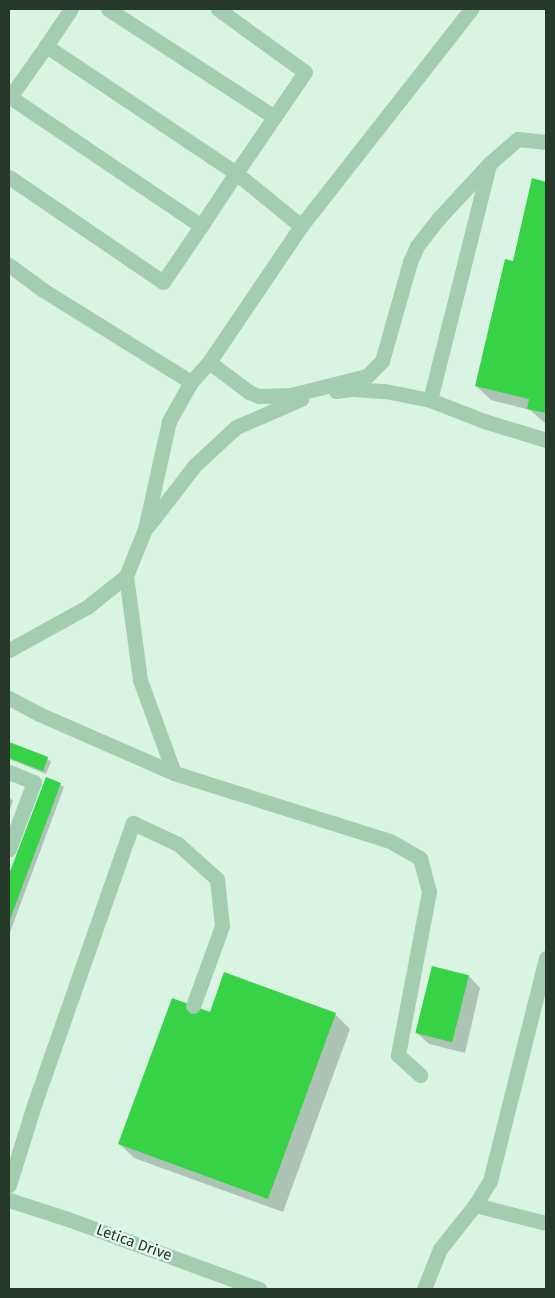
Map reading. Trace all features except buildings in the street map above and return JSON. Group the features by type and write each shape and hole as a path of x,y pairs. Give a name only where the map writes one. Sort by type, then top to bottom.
{"street":[{"path":"72,9 9,98 201,226"},
{"path":"108,9 274,117"},
{"path":"9,177 162,282 305,72 218,9"},
{"path":"9,650 87,607 126,576 145,529 169,421 191,382 209,362 302,226 471,9"},
{"path":"46,46 236,173 302,226"},
{"path":"209,362 249,392 259,396 291,395 367,376 382,361 410,262 417,246 490,163 518,139 546,142"},
{"path":"430,400 490,163"},
{"path":"9,265 43,290 191,382"},
{"path":"145,529 195,465 236,427 313,394 353,389 385,391 430,400 484,422 546,440"},
{"path":"126,576 140,680 174,773"},
{"path":"9,698 39,714 174,773 390,841 420,858 429,892 398,1055 420,1076"},
{"path":"9,772 34,782 9,849"},
{"path":"9,1185 34,1105 133,823 178,844 217,879 222,926 193,1006"},
{"path":"424,1289 440,1249 475,1205 490,1180 546,958"},
{"name":"Letica Drive","path":"9,1200 65,1218 258,1289"},
{"path":"475,1205 546,1223"}]}
